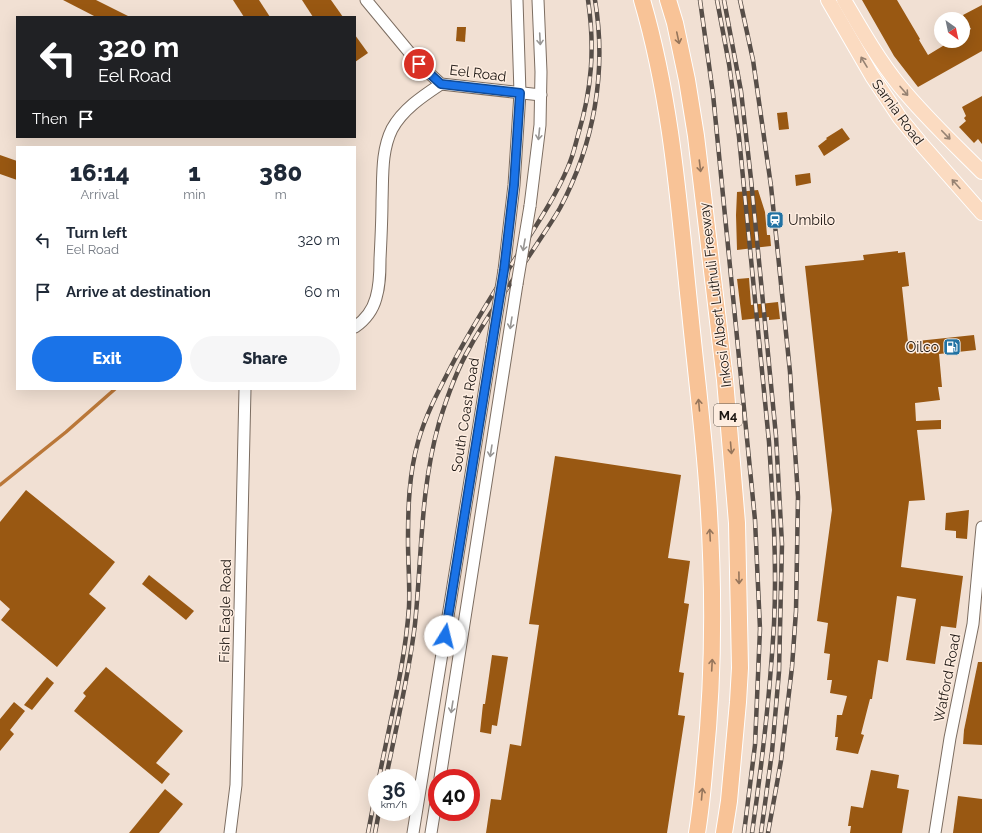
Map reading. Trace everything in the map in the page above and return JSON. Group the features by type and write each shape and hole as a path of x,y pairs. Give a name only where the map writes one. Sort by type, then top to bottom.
{"highway":[{"name":"Inkosi Albert Luthuli Freeway","path":"642,0 666,101 680,202 708,496 712,573 713,652 709,724 697,833"},
{"name":"Inkosi Albert Luthuli Freeway","path":"668,0 675,23 687,80 696,136 725,380 738,523 740,668 730,786 724,833"}],"main road":[{"name":"Sarnia Road","path":"828,0 872,76 900,118 982,213"},
{"name":"Sarnia Road","path":"844,0 898,84 918,108 982,172"}],"street":[{"name":"Eel Road","path":"366,0 406,50 441,84 541,95"},
{"name":"South Coast Road","path":"413,833 504,270 514,185 520,93 517,0"},
{"path":"441,769 530,206 539,133 541,95 538,0"},
{"path":"356,326 369,313 378,290 382,184 386,143 393,127 406,110 441,84"},
{"name":"Fish Eagle Road","path":"230,833 236,785 245,390"},
{"name":"Watford Road","path":"935,833 950,738 973,624 982,527"},
{"path":"431,833 433,821"}],"building":[{"path":"63,0 96,0 128,16 94,16"},
{"path":"233,0 259,0 269,16 243,16"},
{"path":"302,0 331,0 342,16 312,16"},
{"path":"862,0 897,0 928,55 940,48 970,48 971,29 970,12 969,12 982,5 982,51 918,87 894,56"},
{"path":"457,27 466,27 465,42 456,41"},
{"path":"356,36 368,53 356,61"},
{"path":"982,96 982,144 978,139 974,143 959,127 966,121 964,118 966,116 962,107"},
{"path":"787,112 789,129 779,130 777,113"},
{"path":"842,128 850,139 824,156 818,146 827,139 826,138"},
{"path":"0,155 16,161 16,180 0,174"},
{"path":"810,173 811,183 796,186 795,175"},
{"path":"758,190 765,212 767,235 770,235 771,246 737,250 737,192"},
{"path":"898,251 898,253 905,252 909,286 902,287 908,342 974,335 976,350 939,354 942,387 938,387 940,400 915,403 916,421 941,420 941,429 917,430 925,500 909,501 901,567 963,576 956,628 941,626 935,664 906,660 916,599 897,596 888,662 878,660 872,699 870,699 861,734 864,735 858,754 836,750 838,737 835,737 837,715 842,715 847,696 830,693 832,680 827,680 830,654 824,653 828,623 817,621 832,510 805,266 864,260 863,255"},
{"path":"749,278 751,305 778,302 780,319 769,320 769,317 742,320 737,279"},
{"path":"555,456 681,475 668,558 690,561 684,603 689,604 679,672 684,673 678,715 685,716 667,833 486,833 491,799 501,800 510,744 521,746 539,625 529,624"},
{"path":"26,490 115,562 89,594 106,608 57,667 1,620 10,609 0,600 0,522"},
{"path":"969,510 967,539 956,538 956,531 945,530 946,513"},
{"path":"149,575 194,611 186,620 142,584"},
{"path":"492,655 508,657 497,726 492,725 491,734 480,732 483,704 485,704"},
{"path":"978,662 982,662 982,745 963,744 964,730"},
{"path":"106,667 183,731 156,763 170,774 162,784 74,711 86,696 83,693"},
{"path":"47,677 54,683 32,710 24,705"},
{"path":"14,702 25,711 10,730 14,734 0,751 0,719"},
{"path":"871,770 899,775 897,788 909,790 902,833 850,833 851,826 848,826 851,806 863,808"},
{"path":"165,789 183,804 159,833 129,833"},
{"path":"958,796 982,799 982,833 953,833"}],"waterway":[{"path":"0,485 66,432 114,390"}],"railway":[{"path":"381,769 401,671 407,628 409,607 409,503 411,478 418,442 421,431 439,389 455,359 485,307 551,201 570,163 583,118 591,68 592,51 588,0"},
{"path":"388,769 406,682 415,624 422,523 428,473 439,423 460,365 477,334 560,208 582,159 595,107 598,81 599,54 595,0"},
{"path":"700,0 713,94 755,520 760,629 755,745 744,833"},
{"path":"717,0 729,64 739,137 769,442 774,533 774,624 765,729 752,833"},
{"path":"724,0 741,91 751,179 776,436 782,544 779,672 772,752 761,833"},
{"path":"740,0 753,60 771,186 790,372 798,497 796,611 792,667 781,761 768,833"},
{"path":"368,833 370,821"},
{"path":"375,833 377,821"}],"place":[{"name":"Umbilo","path":"775,220"},
{"name":"Oilco","path":"952,347"}],"route":[{"path":"419,64 441,84 520,93 514,185 504,270 445,636"}]}
